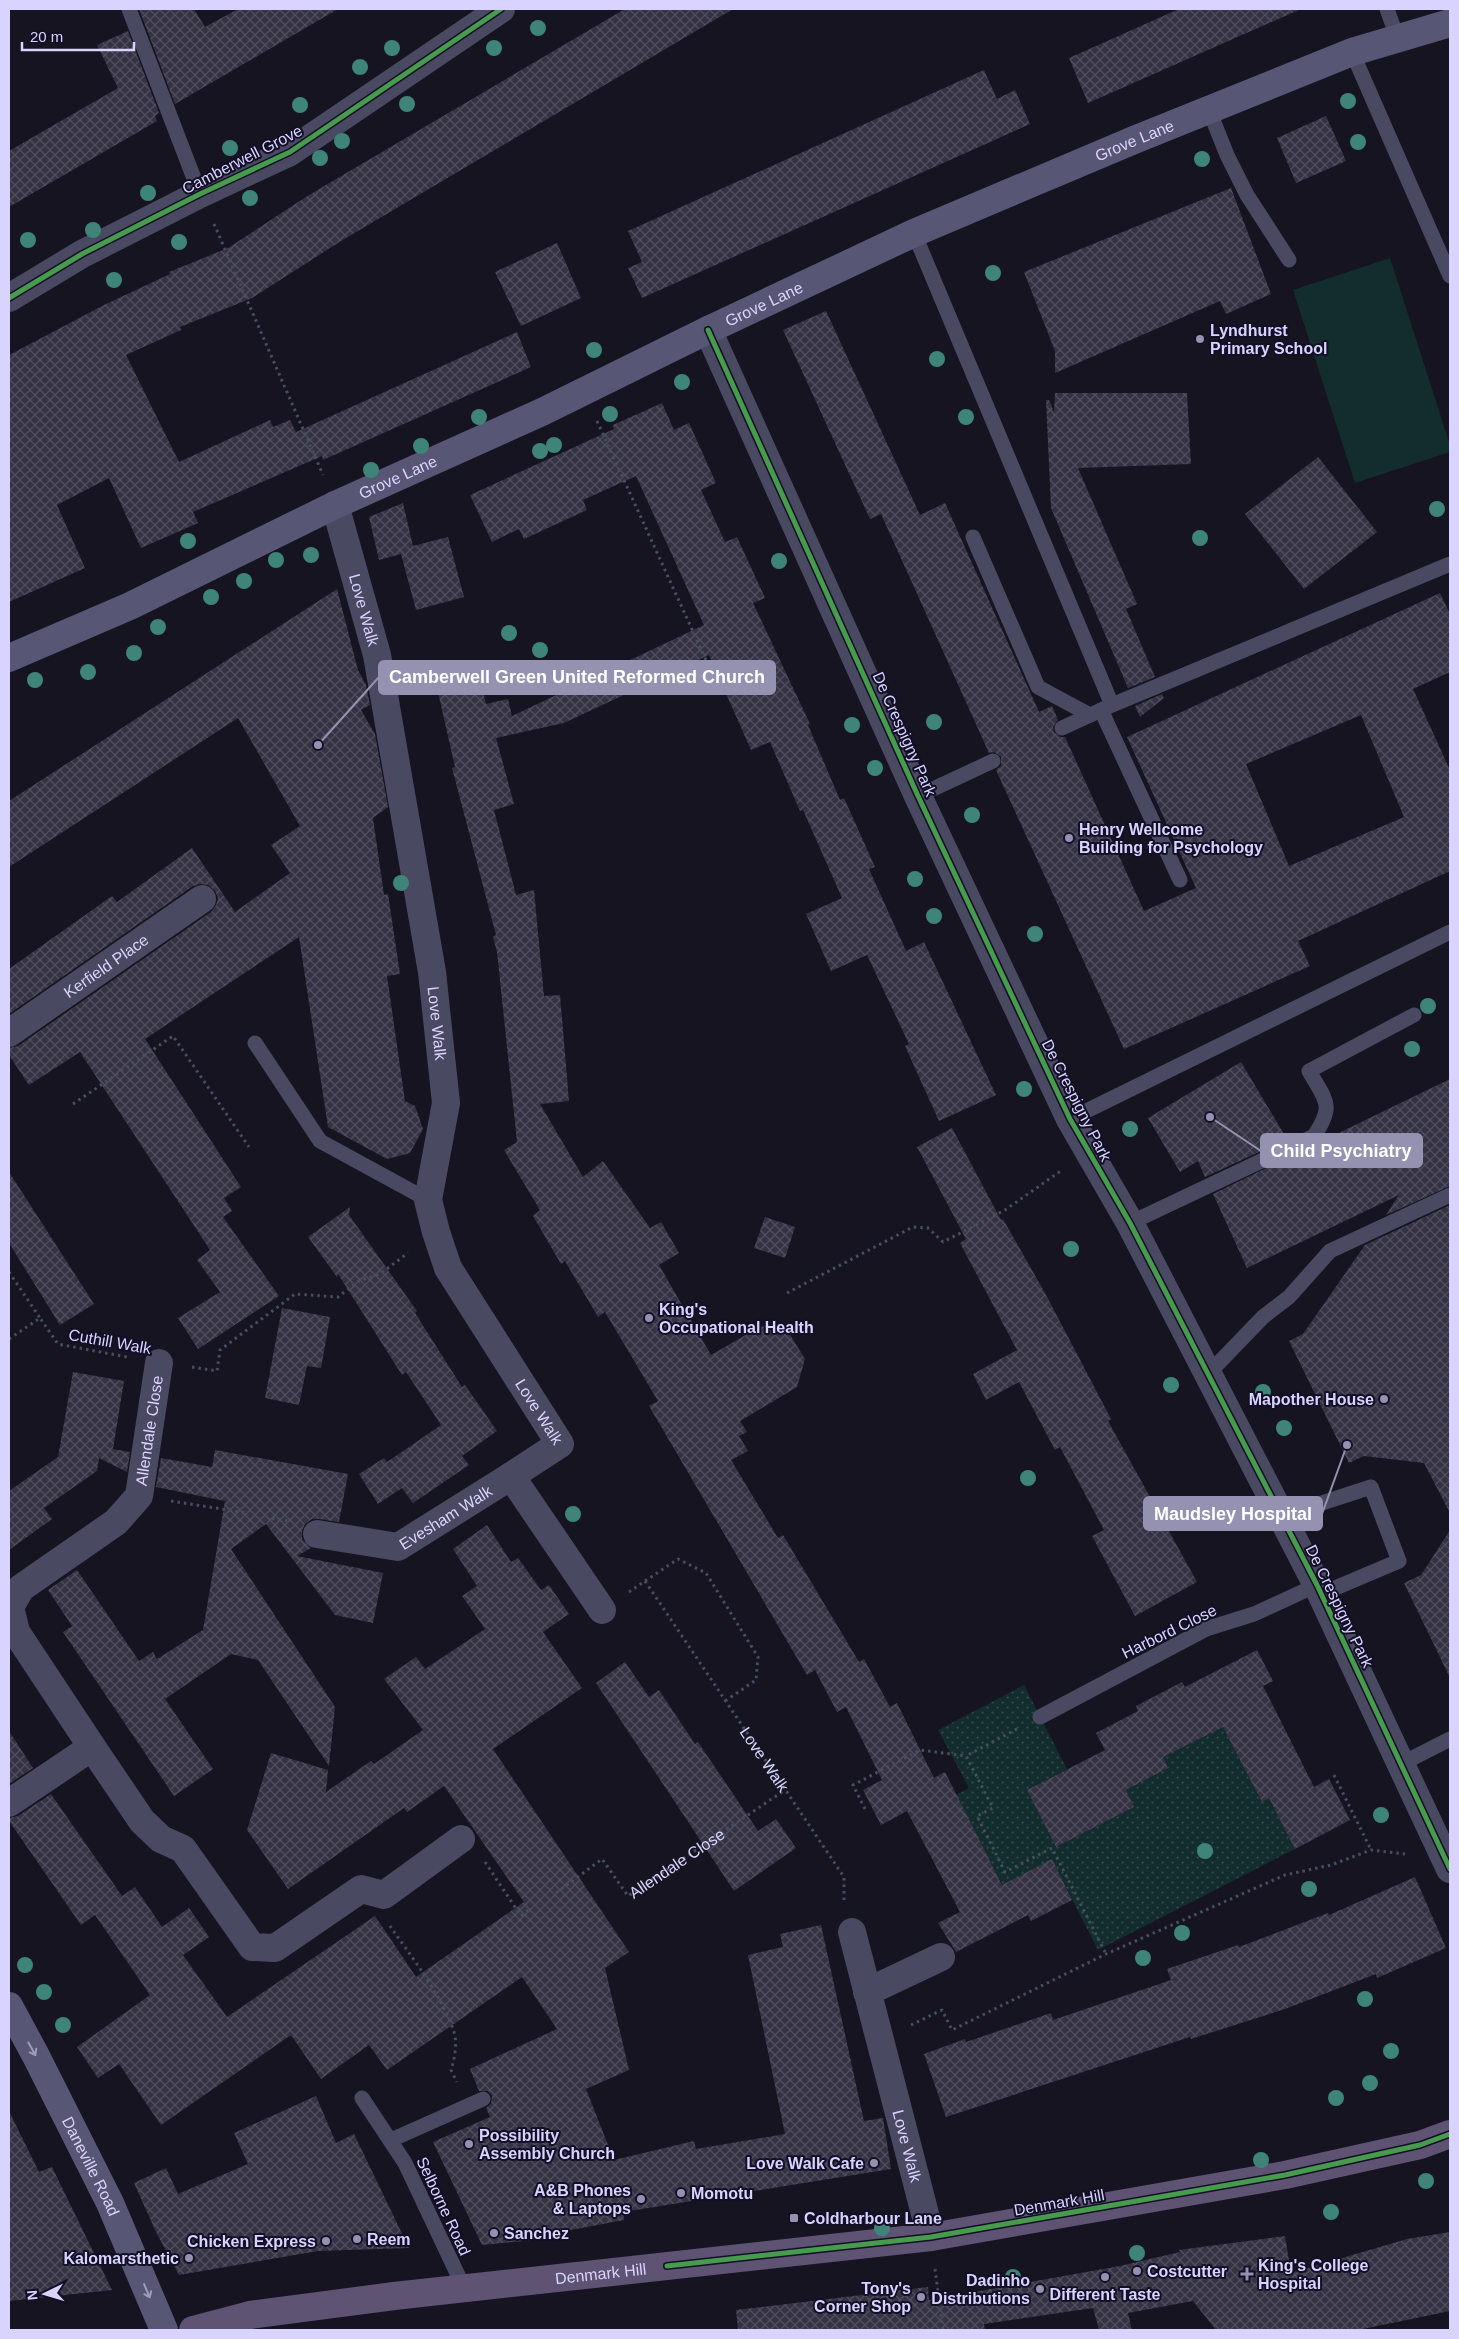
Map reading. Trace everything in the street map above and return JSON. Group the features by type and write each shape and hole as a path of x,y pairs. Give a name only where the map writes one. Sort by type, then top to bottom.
{"main road":[{"name":"Denmark Hill","path":"193,2330 250,2315 464,2288 931,2237 1285,2175 1420,2145 1450,2134"}],"street":[{"name":"Camberwell Grove","path":"9,298 82,254 200,194 290,152 501,9"},
{"name":"Grove Lane","path":"9,658 130,606 335,505 584,391 914,233 1352,52 1398,40 1450,23"},
{"name":"De Crespigny Park","path":"708,330 918,796 1070,1119 1087,1152 1130,1223 1282,1516 1319,1590 1450,1869"},
{"name":"Love Walk","path":"335,505 377,655 432,972 446,1103 428,1200 448,1268 560,1444 511,1476"},
{"name":"Kerfield Place","path":"9,1033 202,899"},
{"name":"Allendale Close","path":"159,1362 139,1496 116,1522 21,1588 10,1607 16,1632 142,1821 161,1839 183,1849 252,1947 275,1948 360,1889 384,1895"},
{"name":"Evesham Walk","path":"318,1534 398,1547 511,1476"},
{"path":"511,1476 602,1610"},
{"path":"9,1803 92,1748"},
{"path":"384,1895 461,1839"},
{"name":"Love Walk","path":"852,1932 931,2237"},
{"path":"867,1992 941,1956"},
{"name":"Daneville Road","path":"9,2006 110,2203 164,2330"}],"lane":[{"path":"129,9 200,194"},
{"path":"1387,9 1398,40"},
{"path":"1352,52 1450,276"},
{"path":"1209,110 1227,155 1247,195 1289,260"},
{"path":"914,233 1101,710 1180,880"},
{"path":"973,537 1038,687 1101,710"},
{"path":"1062,728 1450,564"},
{"path":"918,796 992,761"},
{"path":"1070,1119 1450,932"},
{"path":"1130,1223 1314,1136 1326,1117 1325,1100 1309,1071 1414,1015"},
{"path":"255,1043 320,1141 428,1200"},
{"path":"1208,1374 1263,1316 1290,1297 1330,1252 1450,1195"},
{"name":"Harbord Close","path":"1040,1718 1206,1629 1254,1614 1399,1561 1371,1487 1282,1516"},
{"path":"1401,1764 1450,1740"},
{"name":"Selborne Road","path":"362,2098 405,2163 464,2288"},
{"path":"391,2140 476,2102"}],"path":[{"path":"200,194 335,505"},
{"path":"584,391 716,682"},
{"path":"73,1104 173,1036 249,1147"},
{"path":"787,1293 913,1228 928,1228 943,1242 1006,1210 1087,1152"},
{"path":"9,1339 40,1318"},
{"path":"139,1496 246,1513"},
{"path":"602,1610 678,1559 706,1573 758,1657 756,1680 726,1701"},
{"path":"865,1809 853,1785 920,1750 966,1756 1040,1718"},
{"path":"966,1756 993,1808 977,1816 1005,1872 1052,1848 1106,1954"},
{"path":"1334,1775 1371,1850"},
{"path":"461,1839 466,1835 521,1916 529,1910"},
{"path":"880,2042 942,2010 952,2030 1106,1954 1285,1875 1331,1865 1371,1850 1414,1855 1438,1844"},
{"path":"384,1895 385,1919 424,1975 453,2030 456,2055 450,2070 476,2102"},
{"path":"931,2237 943,2330"}],"green space":[{"path":"1390,258 1450,445 1450,452 1355,483 1293,290"},
{"path":"1024,1685 1067,1769 1027,1790 1056,1847 1134,1807 1126,1790 1168,1768 1163,1757 1209,1734 1214,1710 1262,1801 1269,1798 1295,1849 1098,1950 1052,1860 1005,1889 954,1796 969,1788 938,1730"}],"building":[{"path":"139,9 194,9 205,27 238,9 338,9 175,104"},
{"path":"625,9 733,9 341,241 252,298 180,327 181,330 126,355 179,462 270,420 273,427 290,420 296,432 517,332 531,367 323,460 322,456 193,512 198,523 141,548 109,478 57,505 85,568 9,602 9,355 104,305 170,274 169,272 228,248 309,195"},
{"path":"1179,9 1301,9 1088,103 1069,58"},
{"path":"128,31 159,113 155,116 157,121 9,207 9,151 118,88 97,45"},
{"path":"984,70 997,99 1015,90 1030,124 642,298 628,268 642,262 628,231"},
{"path":"1326,116 1346,161 1296,183 1277,138"},
{"path":"1231,188 1271,294 1226,314 1220,301 1055,373 1055,351 1024,272"},
{"path":"557,243 581,298 521,326 495,272"},
{"path":"826,311 920,515 945,503 1039,712 1052,706 1058,720 1053,727 1054,732 1061,737 1065,737 1144,911 1196,888 1127,737 1440,593 1450,614 1450,672 1413,689 1450,770 1450,871 1298,941 1310,966 1124,1049 996,770 1001,766 1001,757 994,752 989,753 881,514 870,519 783,330","holes":["1361,715 1404,817 1289,866 1246,764"]},
{"path":"1055,393 1187,393 1191,464 1078,468 1137,604 1126,609 1155,677 1128,688 1051,508 1046,400 1049,400 1054,412"},
{"path":"662,403 674,430 689,423 716,483 701,490 725,542 737,537 765,598 753,603 810,724 808,725 840,800 844,798 875,867 869,869 906,951 924,942 996,1095 939,1121 905,1046 909,1044 867,955 831,971 806,914 842,898 803,810 800,811 770,742 751,750 709,655 564,723 496,738 514,804 494,810 516,895 534,890 544,996 560,995 569,1101 540,1104 583,1177 603,1161 650,1228 661,1222 679,1253 659,1265 711,1355 761,1326 789,1333 805,1359 797,1387 740,1421 747,1432 739,1436 748,1451 731,1460 778,1538 783,1535 859,1662 864,1659 890,1707 897,1703 934,1778 945,1772 1002,1885 1052,1859 1072,1900 1031,1921 1028,1915 956,1952 938,1923 960,1912 907,1811 881,1825 863,1790 882,1780 846,1707 837,1712 815,1670 807,1675 649,1406 658,1401 605,1312 598,1317 565,1261 561,1264 533,1216 540,1210 504,1150 517,1142 497,952 493,937 496,935 452,768 455,767 438,692 481,682 486,704 508,699 512,716 704,625 636,476 583,500 587,510 524,539 519,529 492,542 470,495 614,429 613,425"},
{"path":"1318,457 1377,532 1304,589 1245,514"},
{"path":"403,503 413,546 448,537 464,597 416,610 401,554 379,560 369,517"},
{"path":"337,589 358,670 366,685 370,705 361,710 375,734 388,807 373,818 384,895 388,894 400,974 387,976 405,1101 415,1106 423,1129 410,1153 387,1159 328,1127 299,937 145,1039 241,1187 224,1198 232,1211 223,1217 279,1296 198,1349 178,1318 220,1292 197,1260 210,1250 80,1052 29,1085 9,1055 9,1048 18,1046 211,912 218,898 215,891 208,885 200,884 193,886 9,1014 9,969 112,896 117,902 192,848 235,912 290,873 271,845 300,826 238,718 9,867 9,801"},
{"path":"1162,694 1164,698 1140,717 1135,706"},
{"path":"1241,1062 1287,1139 1205,1177 1198,1161 1180,1172 1148,1118"},
{"path":"1450,1079 1450,1186 1386,1215 1399,1195 1247,1268 1213,1194"},
{"path":"952,1128 1001,1220 1003,1219 1045,1293 1111,1419 1108,1421 1197,1582 1135,1616 1092,1536 1104,1530 1060,1447 1055,1450 1019,1382 986,1400 973,1374 1017,1350 960,1243 966,1239 917,1147"},
{"path":"9,1172 94,1304 60,1325 9,1243"},
{"name":"Mapother House","path":"1450,1205 1450,1513 1424,1463 1364,1456 1349,1463 1289,1341 1303,1334 1365,1245"},
{"path":"350,1207 349,1215 417,1311 415,1313 462,1387 465,1385 497,1431 462,1456 469,1465 413,1503 402,1488 378,1504 359,1474 384,1458 387,1462 441,1425 406,1372 402,1375 338,1274 337,1277 308,1237"},
{"path":"765,1217 795,1227 785,1258 754,1248"},
{"path":"282,1308 330,1317 321,1368 307,1366 299,1405 265,1398"},
{"path":"73,1372 124,1381 113,1449 130,1452 127,1472 99,1458 97,1471 44,1508 52,1519 9,1550 9,1491 58,1457"},
{"path":"215,1450 348,1474 339,1522 312,1519 305,1524 302,1531 302,1539 311,1548 297,1556 383,1573 373,1623 335,1615 266,1524 231,1549 335,1707 329,1766 258,1660 231,1654 165,1699 213,1769 174,1796 63,1632 72,1626 48,1590 77,1570 139,1661 153,1652 157,1659 203,1630 225,1501 156,1487 161,1458 212,1467"},
{"path":"487,1525 511,1562 518,1558 541,1590 549,1585 569,1614 543,1632 582,1688 493,1749 629,1952 605,1968 629,2070 586,2089 614,2160 694,2141 696,2149 785,2134 748,1955 783,1947 780,1934 821,1925 864,2121 883,2118 891,2169 623,2212 624,2220 544,2235 545,2239 482,2245 433,2142 490,2117 486,2108 491,2104 492,2096 488,2091 479,2091 470,2069 557,2029 522,1977 387,2070 369,2045 321,2079 291,2035 161,2125 119,2064 98,2078 77,2047 150,1995 95,1915 81,1925 9,1821 9,1818 18,1816 51,1794 122,1896 135,1887 162,1927 189,1908 209,1937 183,1955 227,2017 375,1916 416,1977 524,1902 444,1786 407,1812 404,1808 288,1889 247,1830 271,1753 328,1770 326,1792 371,1761 374,1764 423,1730 384,1679 416,1657 425,1669 485,1629 462,1596 477,1586 453,1549"},
{"path":"1450,1530 1450,1678 1404,1583 1421,1575"},
{"path":"1257,1650 1273,1681 1263,1686 1314,1787 1329,1779 1350,1820 1295,1849 1269,1798 1262,1802 1223,1727 1163,1757 1168,1768 1126,1790 1134,1807 1056,1847 1027,1790 1105,1750 1096,1733 1138,1711 1136,1706 1182,1682 1185,1687"},
{"path":"625,1662 649,1697 659,1690 695,1744 698,1742 758,1831 776,1819 796,1848 734,1891 596,1683"},
{"path":"9,1731 33,1768 9,1784"},
{"path":"1415,1877 1446,1948 1377,1978 1376,1974 1285,2009 1191,2039 1190,2037 946,2117 924,2054 965,2039 966,2042 1051,2013 1053,2020 1171,1980 1167,1969 1238,1945 1239,1947 1328,1913 1329,1915"},
{"path":"316,2096 336,2143 354,2134 409,2248 318,2251 179,2275 156,2232 134,2183 166,2168 178,2194 248,2164 234,2133"},
{"path":"9,2111 39,2172 52,2167 112,2290 9,2301"},
{"path":"1450,2232 1450,2311 1358,2330 1216,2330 1193,2301 1128,2313 1132,2330 1099,2330 1093,2308 984,2324 985,2330 738,2330 736,2310 928,2287 929,2300 1120,2266 1180,2252 1179,2250 1285,2236 1291,2273 1407,2239"}],"cycle path":[{"path":"9,298 82,254 200,194 290,152 501,9"},
{"path":"708,330 918,796 1070,1119 1130,1223 1317,1585 1450,1869"},
{"path":"667,2266 931,2237 1285,2175 1420,2145 1450,2134"}],"place":[{"name":"Lyndhurst Primary School","path":"1200,339"},
{"name":"Camberwell Green United Reformed Church","path":"318,745"},
{"name":"Henry Wellcome Building for Psychology","path":"1069,838"},
{"name":"Child Psychiatry","path":"1210,1117"},
{"name":"King's Occupational Health","path":"649,1318"},
{"name":"Mapother House","path":"1384,1399"},
{"name":"Maudsley Hospital","path":"1347,1445"},
{"name":"Possibility Assembly Church","path":"469,2144"},
{"name":"Love Walk Cafe","path":"874,2163"},
{"name":"Momotu","path":"681,2193"},
{"name":"A&B Phones & Laptops","path":"641,2199"},
{"name":"Coldharbour Lane","path":"794,2218"},
{"name":"Sanchez","path":"494,2233"},
{"name":"Reem","path":"357,2239"},
{"name":"Chicken Express","path":"326,2241"},
{"name":"Kalomarsthetic","path":"189,2258"},
{"name":"Costcutter","path":"1137,2271"},
{"name":"King's College Hospital","path":"1247,2274"},
{"name":"Different Taste","path":"1105,2277"},
{"name":"Dadinho Distributions","path":"1040,2289"},
{"name":"Tony's Corner Shop","path":"921,2297"}]}
